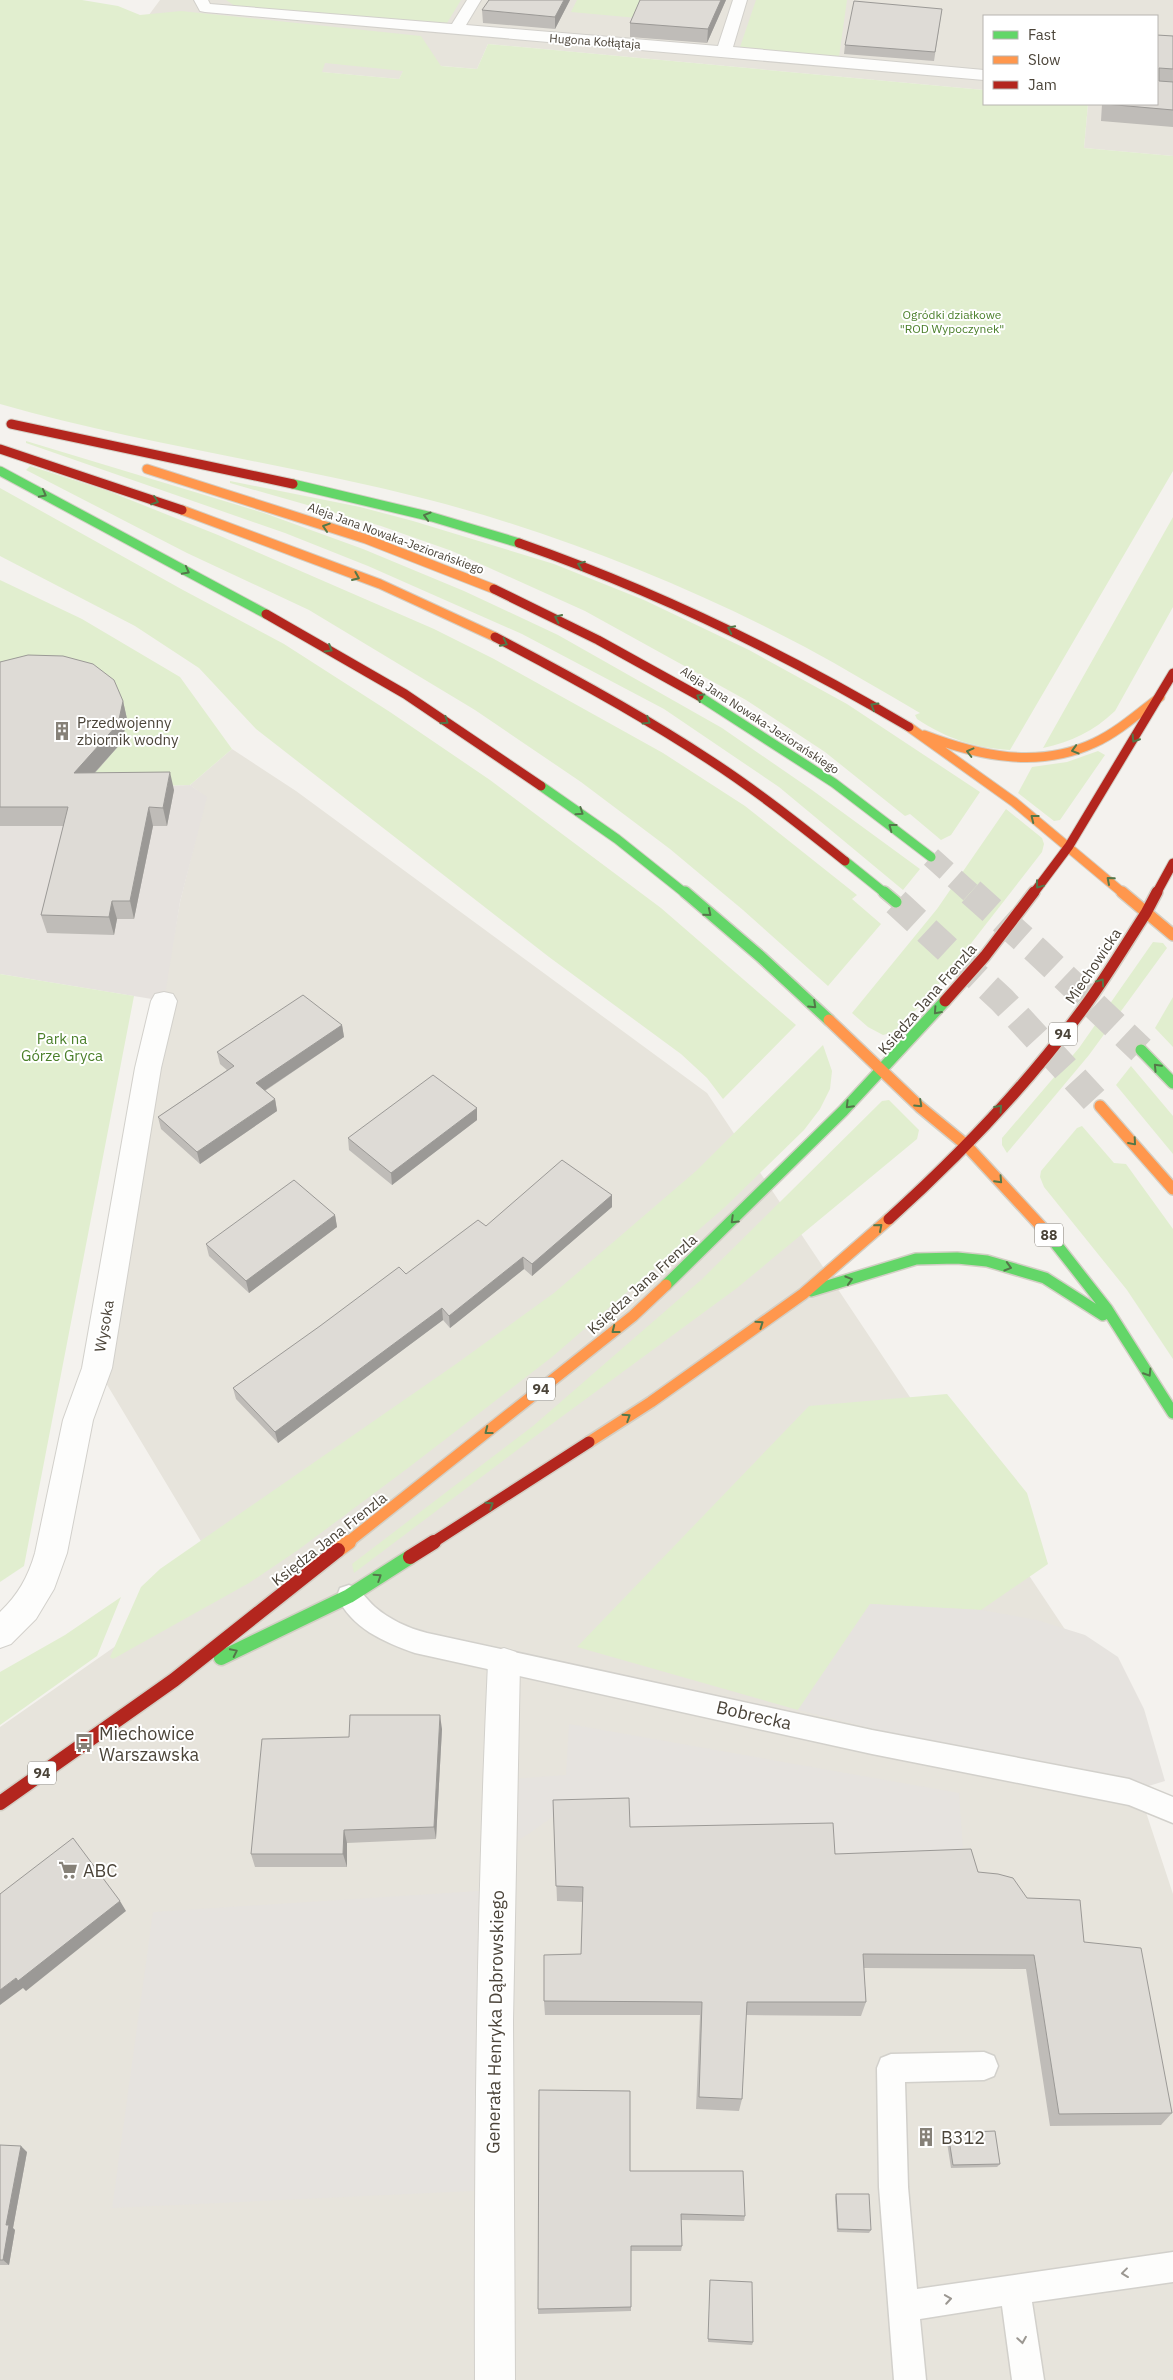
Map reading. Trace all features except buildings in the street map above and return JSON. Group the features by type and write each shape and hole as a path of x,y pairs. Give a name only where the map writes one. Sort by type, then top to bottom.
{"main road":[{"path":"6,423 113,458"},
{"path":"6,423 326,491 490,534 560,557 637,587 774,650 915,732 999,791 1068,846 1173,935"},
{"path":"0,449 268,542 354,576 508,645 644,719 766,799 896,902"},
{"name":"Aleja Jana Nowaka-Jeziorańskiego","path":"140,466 344,532 461,574 565,621 646,664 738,719 834,783 931,857"},
{"path":"0,471 299,632 405,694 588,818 688,896 778,972 884,1071"},
{"name":"94","path":"1068,846 1173,673"},
{"path":"915,732 956,749 979,754 1000,758 1039,758 1079,750 1093,744 1160,697"},
{"name":"Księdza Jana Frenzla","path":"0,1803 174,1680 633,1316 773,1183 884,1071 985,956 1068,846"},
{"name":"Miechowicka","path":"966,1144 1024,1081 1077,1016 1146,912 1173,863"},
{"path":"1141,1050 1173,1083"},
{"name":"88","path":"884,1071 920,1106 966,1144 1054,1241 1124,1332 1173,1413"},
{"path":"1100,1106 1173,1189"},
{"name":"Księdza Jana Frenzla","path":"174,1680 349,1596 651,1402 803,1294 902,1207 966,1144"},
{"path":"803,1294 916,1260 964,1259 987,1261 1045,1278 1101,1314 1124,1332"}],"street":[{"path":"456,30 474,0"},
{"path":"724,51 740,0"},
{"name":"Hugona Kołłątaja","path":"203,4 456,30 724,51 983,75"},
{"name":"Wysoka","path":"0,1633 25,1609 43,1579 51,1553 78,1420 96,1368 148,1068 164,1000"},
{"name":"Generała Henryka Dąbrowskiego","path":"495,2380 493,2180 497,1891 504,1663"}],"lane":[{"name":"Bobrecka","path":"349,1596 358,1609 400,1638 504,1663 872,1742 1129,1792 1173,1810"},
{"path":"910,2380 904,2306 897,2254 890,2119 891,2068 984,2066"},
{"path":"904,2306 1173,2267"},
{"path":"1014,2289 1028,2380"}],"shaded area":[{"path":"160,0 1173,0 1173,156 1084,148 1088,105 1158,105 1158,15 983,15 983,90 488,44 477,69 408,63 399,79 120,54"},
{"path":"232,749 296,791 707,1093 1106,1691 1173,1894 1173,2380 0,2380 0,1727 220,1573 97,1368 180,902 206,797 190,785"},
{"path":"190,785 207,797 180,902 164,1001 0,974 0,791"},
{"path":"870,1604 981,1610 1037,1620 1085,1635 1118,1657 1144,1709 1165,1781 1129,1792 798,1710"},
{"path":"569,1724 959,1793 964,1864 629,1843 628,1814 554,1816 498,1855 499,1780 566,1775"},
{"path":"497,1891 493,2190 112,2208 153,1912"}],"green space":[{"name":"Ogródki działkowe \"ROD Wypoczynek\"","path":"0,0 82,0 118,6 140,15 181,11 421,36 441,66 477,69 488,44 983,90 983,105 1088,105 1084,148 1173,156 1173,471 1010,750 972,744 939,732 917,719 915,715 920,713 820,655 760,624 620,562 523,527 474,512 373,486 106,431 0,404","holes":["325,63 403,71 399,79 322,72"]},
{"path":"226,0 461,0 447,23 235,6"},
{"path":"577,0 645,0 637,18 571,12"},
{"path":"756,0 847,0 839,57 740,47"},
{"path":"26,441 264,513 363,549 464,591 558,635 722,728 812,790 920,869 903,890 779,787 664,709 522,634 368,566 285,533 26,443"},
{"path":"30,466 108,491 218,535 434,629 494,659 663,753 745,806 857,895 852,899 881,924 828,986 743,910 670,849 581,782 475,710 309,610 187,553 26,470"},
{"path":"230,481 360,507 413,521 554,564 644,600 749,650 847,704 980,792 951,835 941,840 910,814 905,816 825,752 746,700 585,611 452,551 381,526 230,483"},
{"path":"0,488 284,644 390,712 490,780 661,908 796,1025 723,1099 707,1078 681,1054 549,957 256,729 199,668 135,626 0,556"},
{"path":"1173,517 1173,607 1115,711 1082,735 1043,748"},
{"path":"0,580 82,619 180,677 232,749 190,785 0,791"},
{"path":"1098,751 1105,755 1060,820 1054,821 1018,793 1032,767 1067,762"},
{"path":"1006,809 1042,838 1044,844 1042,852 941,982 897,1031 883,1035 868,1027 852,1013 937,909"},
{"path":"1153,942 1163,943 1167,948 1089,1055 1007,1153 1002,1145 1002,1138 1079,1048"},
{"name":"Park na Górze Gryca","path":"0,974 134,996 24,1566 0,1582"},
{"path":"1173,997 1173,1047 1155,1028"},
{"path":"823,1045 832,1071 830,1089 820,1109 804,1130 725,1207 552,1357 298,1550 249,1583 113,1659 110,1657 141,1587 160,1569 456,1364 554,1293 696,1171"},
{"path":"1131,1066 1173,1116 1173,1154 1116,1085"},
{"path":"889,1100 919,1130 917,1139 737,1288 545,1429 354,1573 352,1564 533,1426 701,1280 882,1101"},
{"path":"1082,1126 1114,1163 1126,1164 1173,1229 1173,1359 1127,1290 1044,1187 1040,1177 1041,1171 1077,1128"},
{"path":"947,1394 1027,1493 1048,1564 981,1610 870,1604 798,1710 577,1647 809,1406"},
{"path":"121,1597 97,1656 0,1725 0,1672 65,1635"}],"tunnel":[{"path":"931,857 972,894"},
{"path":"971,892 1038,952 1141,1050"},
{"path":"896,902 1002,1000 1100,1106"}],"traffic: fast":[{"path":"0,471 266,614"},
{"path":"293,484 432,517 519,543"},
{"path":"699,696 834,783 931,857"},
{"path":"541,786 617,839 690,897 761,957 829,1020"},
{"path":"845,861 896,902"},
{"path":"666,1285 843,1111 945,1001"},
{"path":"1141,1050 1173,1083"},
{"path":"1049,1235 1107,1309 1173,1413"},
{"path":"811,1291 916,1259 957,1258 987,1261 1045,1278 1103,1315"},
{"path":"221,1658 349,1596 410,1557"}],"traffic: slow":[{"path":"147,469 366,539 409,554 494,589"},
{"path":"182,510 380,584 495,637"},
{"path":"924,735 945,743 987,754 1030,758 1052,756 1094,743 1111,733 1160,697"},
{"path":"909,727 1014,802 1173,935"},
{"path":"829,1020 920,1107 966,1145 1049,1235"},
{"path":"1100,1106 1173,1189"},
{"path":"589,1442 651,1402 803,1294 889,1219"},
{"path":"338,1550 633,1316 666,1285"}],"traffic: jam":[{"path":"11,424 293,484"},
{"path":"0,449 182,510"},
{"path":"519,543 621,581 720,624 816,673 909,727"},
{"path":"494,589 598,640 699,696"},
{"path":"266,614 405,694 541,786"},
{"path":"495,637 589,687 710,760 792,819 845,861"},
{"path":"1069,846 1173,673"},
{"path":"945,1001 985,956 1069,846"},
{"path":"1146,913 1173,863"},
{"path":"889,1219 964,1148 1055,1045 1104,980 1146,913"},
{"path":"410,1557 589,1442"},
{"path":"0,1803 174,1680 338,1550"}],"place":[{"name":"Przedwojenny zbiornik wodny","path":"62,731"},
{"name":"Miechowice Warszawska","path":"84,1743"},
{"name":"ABC","path":"68,1870"},
{"name":"B312","path":"926,2137"}]}
